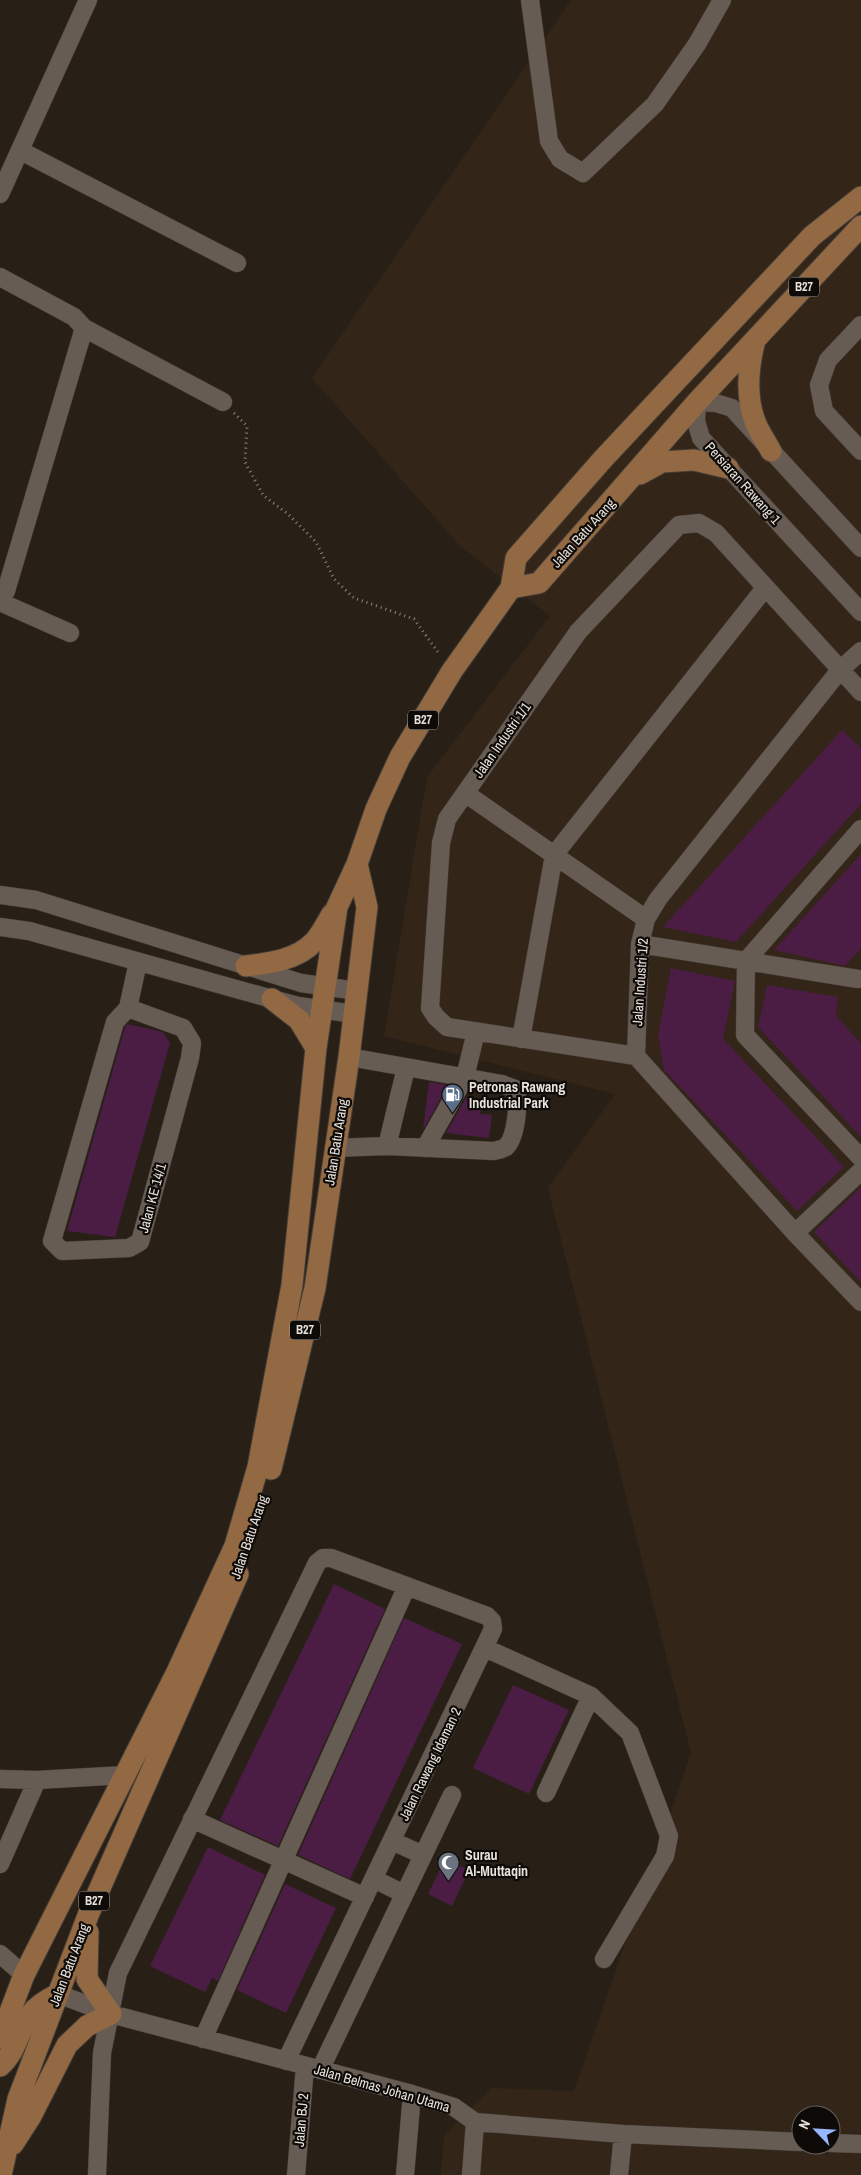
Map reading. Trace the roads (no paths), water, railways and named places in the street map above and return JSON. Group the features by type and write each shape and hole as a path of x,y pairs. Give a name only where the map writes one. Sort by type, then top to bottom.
{"main road":[{"path":"511,588 516,558 646,412 812,236 861,197"},
{"name":"Jalan Batu Arang","path":"0,2038 24,1975 177,1672 235,1546 258,1466 292,1285 316,1048 336,907 357,864 376,809 400,757 452,671 511,588 539,583 698,402 861,226"},
{"path":"755,340 748,367 750,400 756,423 771,451"},
{"path":"646,412 673,400 698,402 698,379 703,351"},
{"path":"631,479 662,462 694,460 728,468"},
{"name":"Jalan Batu Arang","path":"3,2166 18,2100 89,1913 188,1691 248,1548 271,1468 315,1288 334,1148 349,1057 367,907 357,864"},
{"path":"246,966 280,962 298,954 315,940 336,907"},
{"path":"272,999 299,1020 316,1048"},
{"path":"3,2166 68,2045 87,2026 111,2014 87,1979 86,1953 89,1913"},
{"path":"0,2066 10,2057 30,2015 42,2002 58,1994"}],"street":[{"path":"0,194 88,0"},
{"path":"530,0 549,141 560,160 583,173 655,104 697,44 722,0"},
{"path":"21,151 237,263"},
{"path":"0,277 74,317 84,328 223,402"},
{"path":"861,325 828,360 819,385 824,411 861,451"},
{"path":"0,597 6,592 84,328"},
{"path":"698,402 716,403 732,408 861,548"},
{"name":"Persiaran Rawang 1","path":"698,402 696,422 702,438 861,612"},
{"name":"Jalan Industri 1/1","path":"636,1056 448,1028 436,1017 430,1008 441,842 447,819 578,632 679,525 699,523 716,532 861,692"},
{"path":"521,1039 554,854 765,588"},
{"path":"0,602 70,633"},
{"name":"Jalan Industri 1/2","path":"636,1056 640,944 646,919 658,899 840,670 861,651"},
{"path":"465,793 646,919"},
{"path":"861,829 746,960 745,1035 861,1158"},
{"path":"0,895 36,900 301,983 357,991"},
{"path":"0,927 29,931 272,999 354,1014"},
{"path":"640,944 746,960 860,983"},
{"name":"Jalan KE 14/1","path":"128,1008 183,1028 192,1043 190,1058 140,1242 129,1248 62,1251 52,1241 115,1022 128,1008 138,962"},
{"path":"425,1148 465,1078 476,1032"},
{"path":"636,1056 795,1233 861,1302"},
{"path":"334,1148 387,1146 494,1151 506,1147 512,1138 519,1098 516,1089 502,1084 349,1057"},
{"path":"387,1146 406,1068"},
{"path":"795,1233 861,1172"},
{"name":"Jalan Rawang Idaman 2","path":"192,1819 317,1563 323,1558 331,1558 407,1586 487,1616 492,1621 493,1629 485,1648 286,2061"},
{"path":"203,2039 407,1586"},
{"path":"485,1648 591,1696 630,1732 669,1836 665,1856 604,1959"},
{"path":"546,1793 591,1696"},
{"path":"0,1779 37,1780 125,1776"},
{"path":"0,1864 37,1780"},
{"path":"313,2068 404,1894 452,1795"},
{"path":"97,2175 102,2053 118,1973 192,1819 365,1897"},
{"path":"392,1841 423,1855"},
{"path":"374,1879 404,1894"},
{"path":"0,1954 24,1975"},
{"name":"Jalan Belmas Johan Utama","path":"58,1994 111,2014 412,2094 454,2107 475,2122"},
{"name":"Jalan BJ 2","path":"296,2175 313,2068"},
{"path":"405,2175 412,2094"},
{"path":"471,2175 475,2122 623,2134 791,2142"},
{"path":"619,2175 623,2134"},
{"path":"841,2143 861,2144"}],"place":[{"name":"Petronas Rawang Industrial Park","path":"453,1114"},
{"name":"Surau Al-Muttaqin","path":"449,1882"}]}
